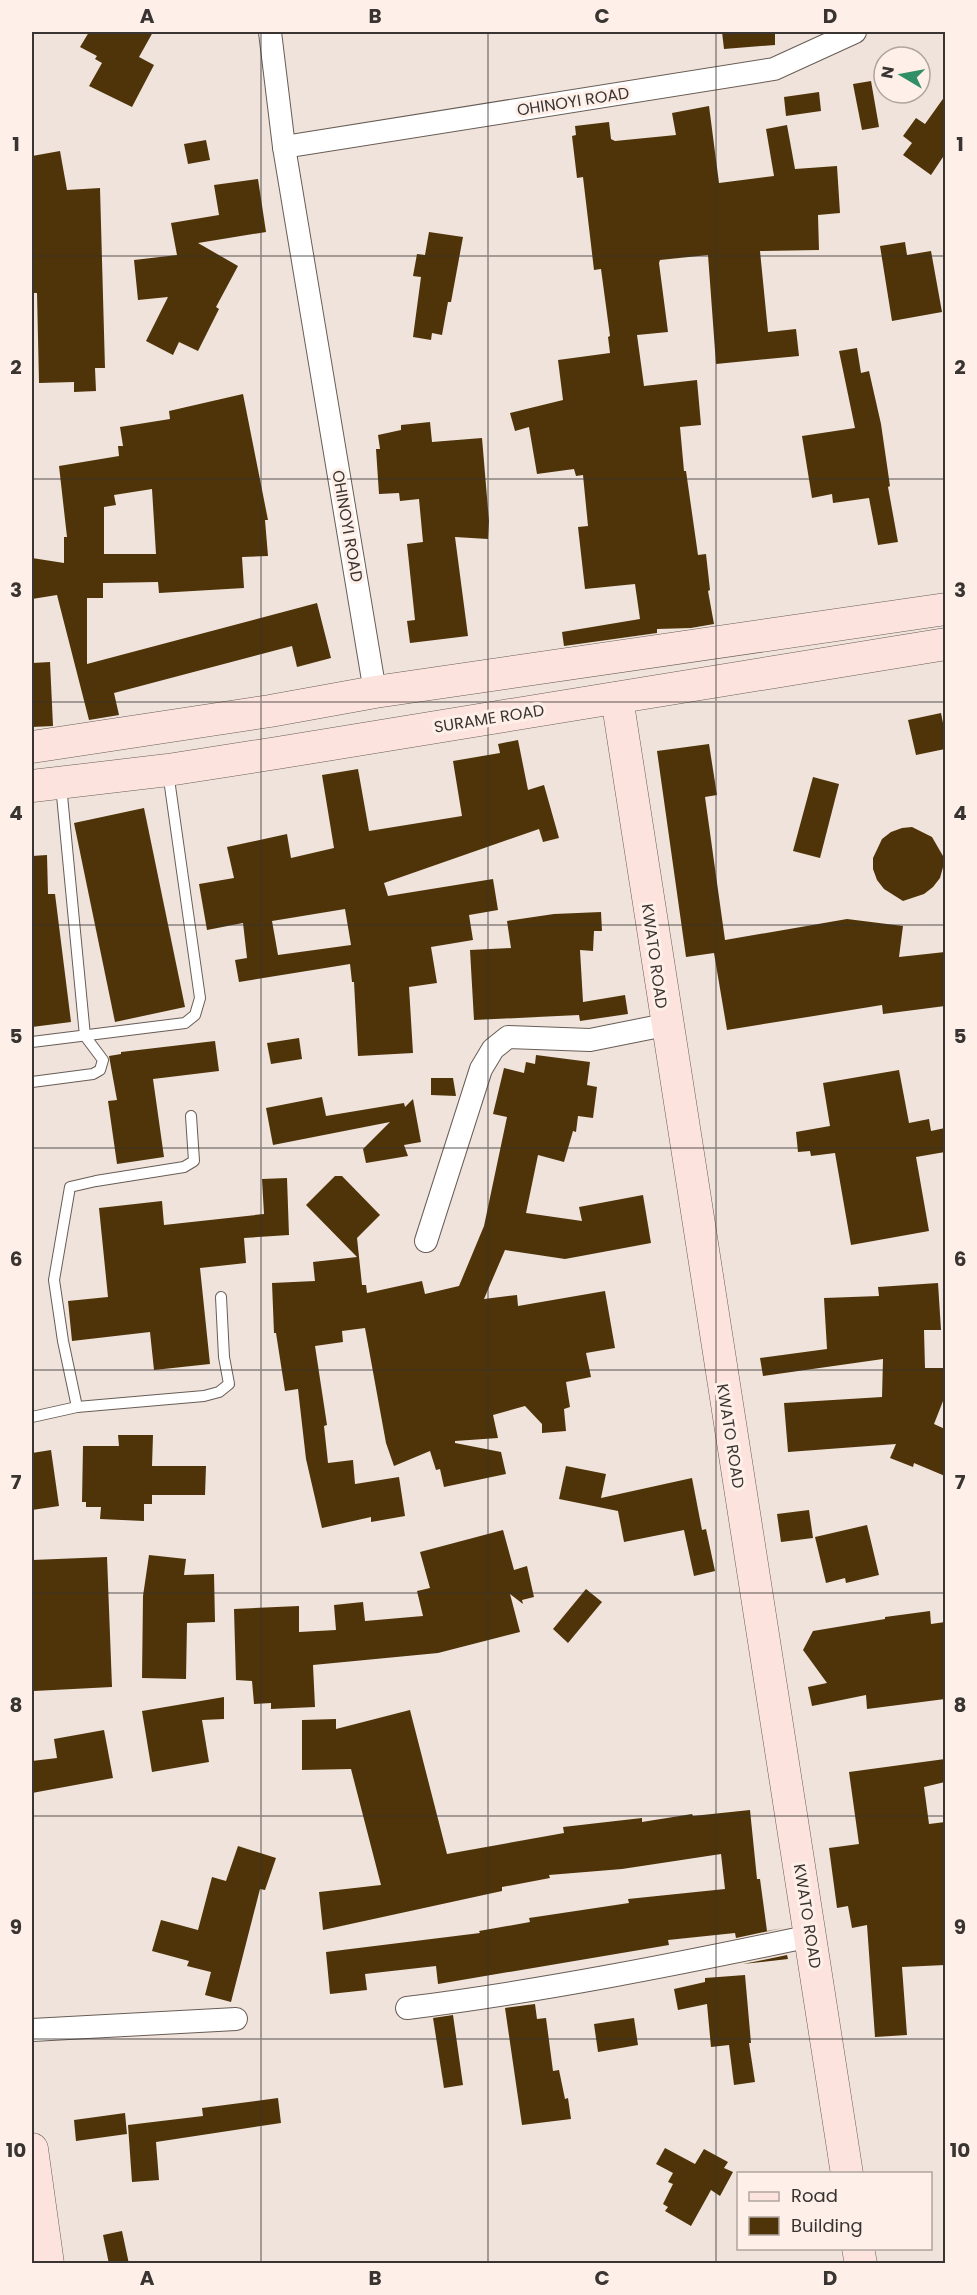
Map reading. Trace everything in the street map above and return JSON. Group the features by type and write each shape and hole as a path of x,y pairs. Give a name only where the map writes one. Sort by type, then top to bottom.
{"street":[{"name":"OHINOYI ROAD","path":"270,32 284,147 375,692"},
{"name":"OHINOYI ROAD","path":"284,147 774,69 855,32"},
{"path":"32,747 375,692 945,609"},
{"name":"SURAME ROAD","path":"46,784 168,770 945,644"},
{"name":"KWATO ROAD","path":"617,698 665,1026 812,1936 847,2172"},
{"path":"426,1242 481,1069 493,1049 508,1037 590,1040 665,1026"},
{"path":"407,2008 640,1972 812,1936"},
{"path":"32,2030 236,2019"},
{"path":"32,2149 48,2264"}],"lane":[{"path":"32,1042 184,1023 195,1016 200,998 168,770"},
{"path":"32,1082 93,1074 100,1070 103,1060 85,1036 46,784"},
{"path":"77,1407 63,1341 54,1280 70,1188 96,1181 184,1167 194,1161 191,1116"},
{"path":"32,1417 77,1407 169,1400 219,1392 229,1384 224,1357 221,1297"}],"building":[{"path":"89,32 153,32 139,57 154,65 132,107 89,86 102,63 95,59 97,56 80,47"},
{"path":"722,32 775,32 775,45 724,49"},
{"path":"871,81 872,105 875,105 879,127 862,130 853,84"},
{"path":"819,92 821,111 786,116 784,97"},
{"path":"945,96 945,154 931,175 903,155 912,143 903,136 916,118 925,124"},
{"path":"709,106 719,183 774,176 766,129 787,125 795,169 837,166 840,213 818,215 819,250 760,251 768,332 796,329 799,356 716,364 708,255 660,260 668,332 637,335 644,386 697,380 701,425 680,427 684,471 686,471 698,555 706,554 710,590 708,591 714,624 691,628 657,629 657,633 564,646 562,632 640,619 635,584 585,589 578,527 588,526 583,475 576,476 574,469 537,474 529,427 515,431 510,413 563,400 558,360 610,353 608,337 610,336 601,269 594,270 583,177 577,178 572,136 576,135 575,126 609,122 611,139 615,141 676,135 672,113"},
{"path":"206,140 210,160 188,164 184,144"},
{"path":"60,151 67,190 100,188 105,368 95,368 96,391 74,392 74,382 39,383 37,293 32,293 32,156"},
{"path":"258,179 266,232 198,243 238,266 216,307 219,309 198,351 179,342 173,355 146,341 168,297 138,300 134,260 177,255 171,223 219,215 214,185"},
{"path":"429,232 463,237 451,302 448,302 442,335 432,333 431,340 413,337 421,277 413,276 417,254 425,255"},
{"path":"905,242 907,255 931,251 942,312 892,321 880,246"},
{"path":"857,348 861,373 869,371 881,424 890,486 888,487 898,542 878,545 869,498 833,503 832,494 812,498 802,436 855,428 839,351"},
{"path":"243,394 268,520 265,520 268,556 242,557 244,588 159,593 158,582 103,583 103,598 87,598 87,664 317,603 331,658 297,667 292,646 114,693 119,715 89,720 57,595 32,599 32,558 64,563 64,537 67,537 59,466 119,456 118,446 123,446 120,427 170,419 169,411","holes":["152,489 156,554 104,554 104,507 116,505 114,495"]},
{"path":"430,422 432,442 482,438 489,521 488,539 455,537 468,636 410,643 407,621 415,620 407,544 423,542 419,499 400,501 399,493 379,494 376,449 380,449 378,435 401,430 401,425"},
{"path":"50,662 53,726 32,727 32,663"},
{"path":"941,713 945,749 916,755 908,720"},
{"path":"518,740 528,790 544,785 559,838 543,842 539,829 384,883 388,896 493,879 498,910 469,915 473,940 431,947 437,983 409,987 413,1053 358,1056 354,982 352,982 350,964 239,982 235,960 247,958 243,923 207,930 199,884 234,878 227,847 287,834 291,858 334,848 322,775 358,769 369,831 462,816 453,761 500,753 498,744","holes":["345,909 351,945 278,955 272,921"]},
{"path":"709,744 717,795 705,797 725,940 847,919 903,926 899,957 945,952 945,1006 883,1014 882,1005 727,1030 714,953 686,957 657,751"},
{"path":"813,777 839,784 820,858 793,851"},
{"path":"144,808 185,1007 115,1022 74,823"},
{"path":"912,827 932,837 943,856 943,867 940,878 933,887 924,894 903,901 884,889 877,880 873,869 873,858 882,839 891,832"},
{"path":"47,855 48,894 55,894 71,1022 32,1027 32,856"},
{"path":"601,912 602,931 594,931 593,951 580,950 583,1002 625,995 628,1014 580,1021 579,1015 474,1020 470,950 511,948 507,921 554,914"},
{"path":"299,1038 302,1059 271,1064 267,1043"},
{"path":"215,1041 219,1071 153,1079 164,1157 117,1164 108,1101 117,1100 109,1056 121,1054 121,1052"},
{"path":"536,1055 590,1062 587,1085 597,1087 593,1118 578,1116 576,1132 573,1131 564,1162 538,1155 526,1213 582,1221 579,1207 643,1195 651,1243 565,1259 505,1250 484,1299 517,1295 518,1306 605,1291 615,1348 586,1353 591,1377 566,1382 570,1407 564,1409 566,1431 542,1433 542,1424 525,1406 493,1415 498,1438 455,1441 455,1443 501,1452 506,1474 444,1487 440,1469 436,1470 430,1451 394,1466 386,1443 365,1328 342,1331 343,1342 315,1346 327,1425 324,1426 328,1463 353,1460 355,1484 399,1477 405,1516 371,1522 371,1517 322,1528 306,1459 298,1389 285,1391 276,1333 274,1333 272,1283 315,1281 313,1262 357,1257 306,1205 335,1176 342,1176 380,1215 357,1238 362,1285 366,1285 367,1293 422,1281 425,1294 459,1286 484,1226 507,1117 493,1114 504,1068 524,1073 526,1062 535,1064"},
{"path":"899,1070 909,1123 929,1119 931,1131 945,1128 945,1152 916,1157 929,1231 851,1245 835,1153 811,1156 810,1151 798,1152 796,1132 830,1126 823,1083"},
{"path":"431,1078 453,1078 456,1096 431,1095"},
{"path":"322,1097 326,1116 404,1103 405,1107 413,1099 421,1142 404,1145 408,1156 366,1163 363,1149 390,1122 273,1145 266,1108"},
{"path":"287,1178 289,1235 244,1238 246,1263 200,1268 210,1364 154,1370 150,1332 72,1341 68,1301 108,1297 99,1208 162,1201 164,1225 264,1214 262,1179"},
{"path":"938,1283 941,1330 924,1330 925,1368 945,1368 945,1396 934,1424 945,1429 945,1476 914,1463 913,1467 890,1458 896,1444 788,1452 784,1403 882,1397 883,1359 763,1376 760,1358 827,1349 824,1298 879,1296 878,1287"},
{"path":"118,1435 153,1435 152,1466 206,1466 205,1495 152,1495 152,1504 144,1504 144,1521 100,1519 101,1507 86,1507 86,1502 82,1502 83,1446 119,1446"},
{"path":"51,1450 59,1506 32,1510 32,1453"},
{"path":"566,1466 606,1474 601,1498 692,1478 702,1530 706,1529 715,1571 694,1576 684,1530 624,1542 618,1511 559,1499"},
{"path":"809,1510 813,1538 781,1542 777,1514"},
{"path":"867,1525 879,1575 846,1583 845,1578 826,1583 815,1537"},
{"path":"503,1530 514,1570 527,1566 534,1597 522,1600 523,1604 510,1594 520,1632 438,1653 313,1665 315,1707 271,1709 271,1703 254,1704 252,1681 236,1680 234,1609 299,1606 299,1632 336,1630 334,1605 363,1602 365,1621 423,1616 417,1591 430,1588 420,1552"},
{"path":"149,1555 186,1559 184,1575 214,1574 215,1622 187,1623 186,1679 142,1678 143,1596"},
{"path":"107,1557 112,1687 34,1691 32,1560"},
{"path":"586,1589 602,1602 568,1643 553,1629"},
{"path":"930,1611 931,1624 945,1622 945,1699 867,1709 866,1695 812,1706 808,1687 827,1683 803,1650 813,1631"},
{"path":"224,1697 224,1719 202,1720 209,1762 152,1772 142,1711"},
{"path":"410,1710 447,1854 564,1833 563,1827 642,1818 642,1822 692,1814 693,1816 750,1810 757,1879 760,1879 767,1931 783,1928 736,1938 735,1933 668,1940 669,1945 438,1984 436,1966 365,1974 367,1990 330,1994 326,1952 480,1933 479,1931 530,1922 529,1918 629,1903 628,1899 725,1889 721,1854 622,1869 549,1875 550,1878 502,1887 502,1891 323,1930 319,1892 381,1885 351,1769 302,1770 302,1720 336,1719 336,1729"},
{"path":"104,1730 113,1778 32,1793 32,1761 57,1758 54,1739"},
{"path":"945,1759 945,1782 924,1787 929,1824 945,1822 945,1965 902,1967 907,2035 875,2037 867,1925 852,1928 848,1906 837,1908 829,1848 859,1844 849,1772"},
{"path":"238,1846 276,1858 265,1890 260,1889 231,2002 205,1995 211,1972 187,1966 189,1961 152,1951 161,1920 198,1930 212,1877 226,1881"},
{"path":"787,1955 788,1959 743,1964 763,1960"},
{"path":"745,1975 751,2043 749,2043 755,2082 734,2085 729,2045 711,2047 707,2004 678,2010 674,1989 705,1982 705,1978"},
{"path":"535,2004 537,2019 546,2018 553,2071 559,2070 565,2099 568,2098 571,2119 522,2125 505,2008"},
{"path":"453,2015 463,2085 444,2088 433,2018"},
{"path":"634,2018 638,2045 598,2052 594,2024"},
{"path":"278,2098 281,2123 156,2142 159,2180 132,2182 128,2125 203,2116 202,2108"},
{"path":"125,2113 127,2134 76,2141 74,2120"},
{"path":"665,2148 695,2164 704,2149 728,2162 724,2168 733,2172 720,2196 711,2190 691,2226 665,2211 668,2207 663,2204 673,2184 668,2182 673,2173 656,2164"},
{"path":"122,2231 129,2264 109,2264 103,2235"}]}
